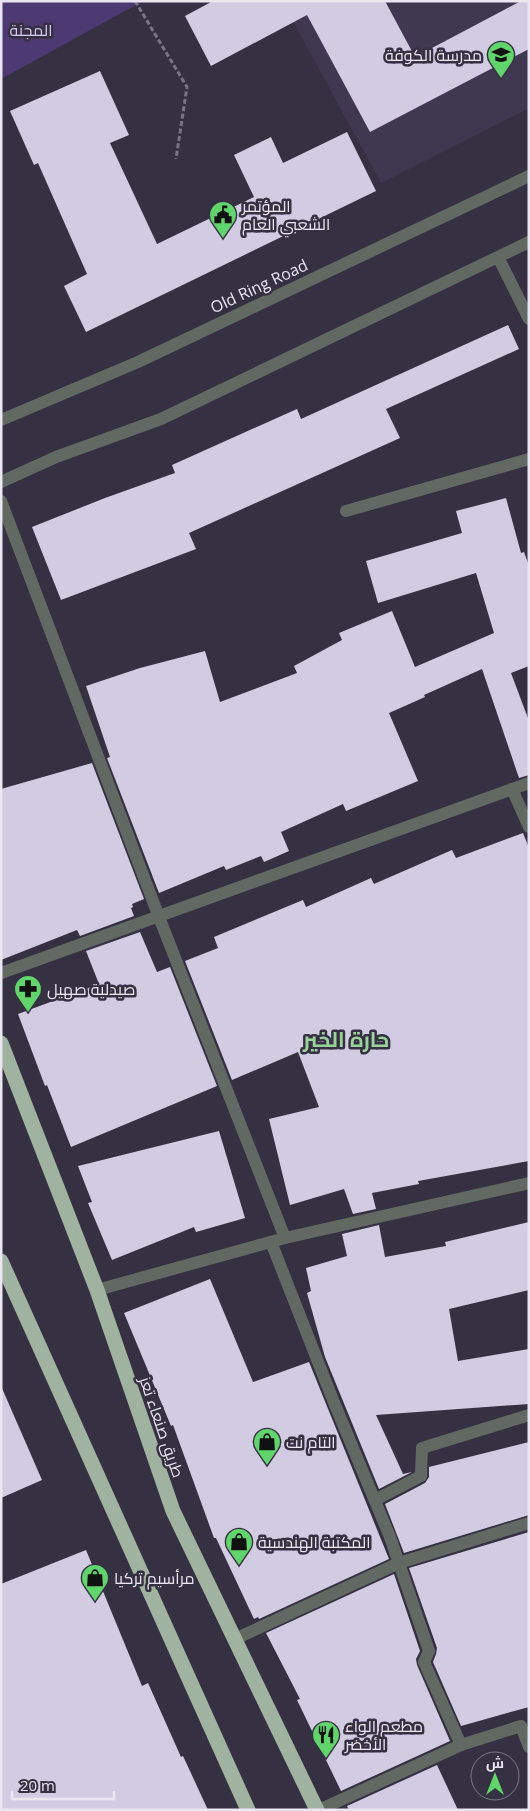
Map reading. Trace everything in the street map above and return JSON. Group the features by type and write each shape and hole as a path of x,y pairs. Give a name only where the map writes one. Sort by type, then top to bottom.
{"highway":[{"name":"طريق صنعاء تعز","path":"1,1044 97,1290 173,1511 318,1810"},
{"path":"1,1261 248,1810"}],"street":[{"name":"Old Ring Road","path":"1,420 138,362 529,176"},
{"path":"1,482 56,457 161,419 529,242"},
{"path":"498,257 529,319"},
{"path":"346,511 529,459"},
{"path":"1,501 158,917 285,1238"},
{"path":"1,974 529,783"},
{"path":"512,789 529,827"},
{"path":"97,1290 285,1238 529,1183"},
{"path":"271,1242 399,1563 429,1651 424,1662 461,1745"},
{"path":"374,1500 422,1476 422,1448 529,1416"},
{"path":"235,1639 399,1563 529,1523"},
{"path":"318,1810 461,1745 521,1726 529,1747"}],"path":[{"path":"135,1 187,86 176,159"}],"shaded area":[{"name":"مدرسة الكوفة","path":"282,1 300,1 370,132 529,49 529,108 381,183"},
{"name":"مدرسة الكوفة","path":"385,1 521,1 415,57"}],"green space":[{"name":"المجنة","path":"1,1 143,1 1,79"}],"building":[{"path":"213,1 385,1 415,57 521,1 529,1 529,49 370,132 307,15 211,66 185,16"},
{"path":"100,71 129,135 110,143 157,244 254,197 234,155 271,137 283,163 347,132 376,191 86,332 64,286 87,274 38,163 34,165 10,111"},
{"path":"508,325 519,349 386,409 400,438 189,533 196,549 61,600 32,527 175,473 172,465 297,409 301,419"},
{"path":"506,498 521,553 524,552 529,566 529,666 511,673 529,721 529,775 519,778 482,669 389,713 418,781 346,811 343,804 281,832 289,851 264,862 261,856 226,870 224,866 159,893 107,758 110,757 86,686 140,668 205,651 220,702 297,673 294,666 342,640 339,633 392,611 415,667 494,633 476,573 378,603 366,561 462,533 456,511"},
{"path":"92,763 144,899 132,904 133,907 131,908 134,916 80,936 77,930 1,960 1,789"},
{"path":"523,833 529,848 529,1161 418,1181 419,1184 372,1193 376,1209 353,1214 344,1189 290,1205 269,1119 319,1107 298,1052 232,1080 185,961 218,948 214,937 303,900 306,907 371,878 374,884 452,850 456,858"},
{"path":"140,932 157,972 170,967 217,1086 71,1147 47,1085 45,1086 18,1014 99,984 86,951"},
{"path":"219,1131 245,1218 196,1232 194,1227 112,1260 88,1203 92,1202 78,1166"},
{"path":"529,1222 529,1290 449,1309 458,1361 529,1349 529,1404 376,1415 403,1474 412,1472 379,1489 325,1357 307,1293 311,1291 306,1268 347,1256 342,1234 379,1225 385,1257 446,1246 445,1242"},
{"path":"210,1279 253,1382 309,1362 389,1559 259,1619 258,1617 254,1619 216,1538 214,1538 173,1425 171,1426 124,1313"},
{"path":"1,1386 42,1480 1,1498"},
{"path":"529,1442 529,1515 404,1553 385,1504 425,1483 429,1477 429,1467"},
{"path":"529,1532 529,1707 461,1726 433,1662 437,1648 409,1568"},
{"path":"86,1550 142,1686 148,1683 181,1757 183,1756 208,1810 1,1810 1,1584"},
{"path":"394,1574 420,1651 416,1659 417,1665 450,1741 341,1791 297,1700 300,1699 266,1633"},
{"path":"437,1765 458,1810 349,1810 347,1806"}],"place":[{"name":"مدرسة الكوفة","path":"501,79"},
{"name":"المؤتمر الشعبي العام","path":"223,239"},
{"name":"صيدلية صهيل","path":"28,1013"},
{"name":"التام نت","path":"267,1466"},
{"name":"المكتبة الهندسية","path":"239,1566"},
{"name":"مرأسيم تركيا","path":"95,1602"},
{"name":"مطعم الواء الأخضر","path":"326,1759"}],"district":[{"name":"حارة الخير","path":"346,1040"}]}
